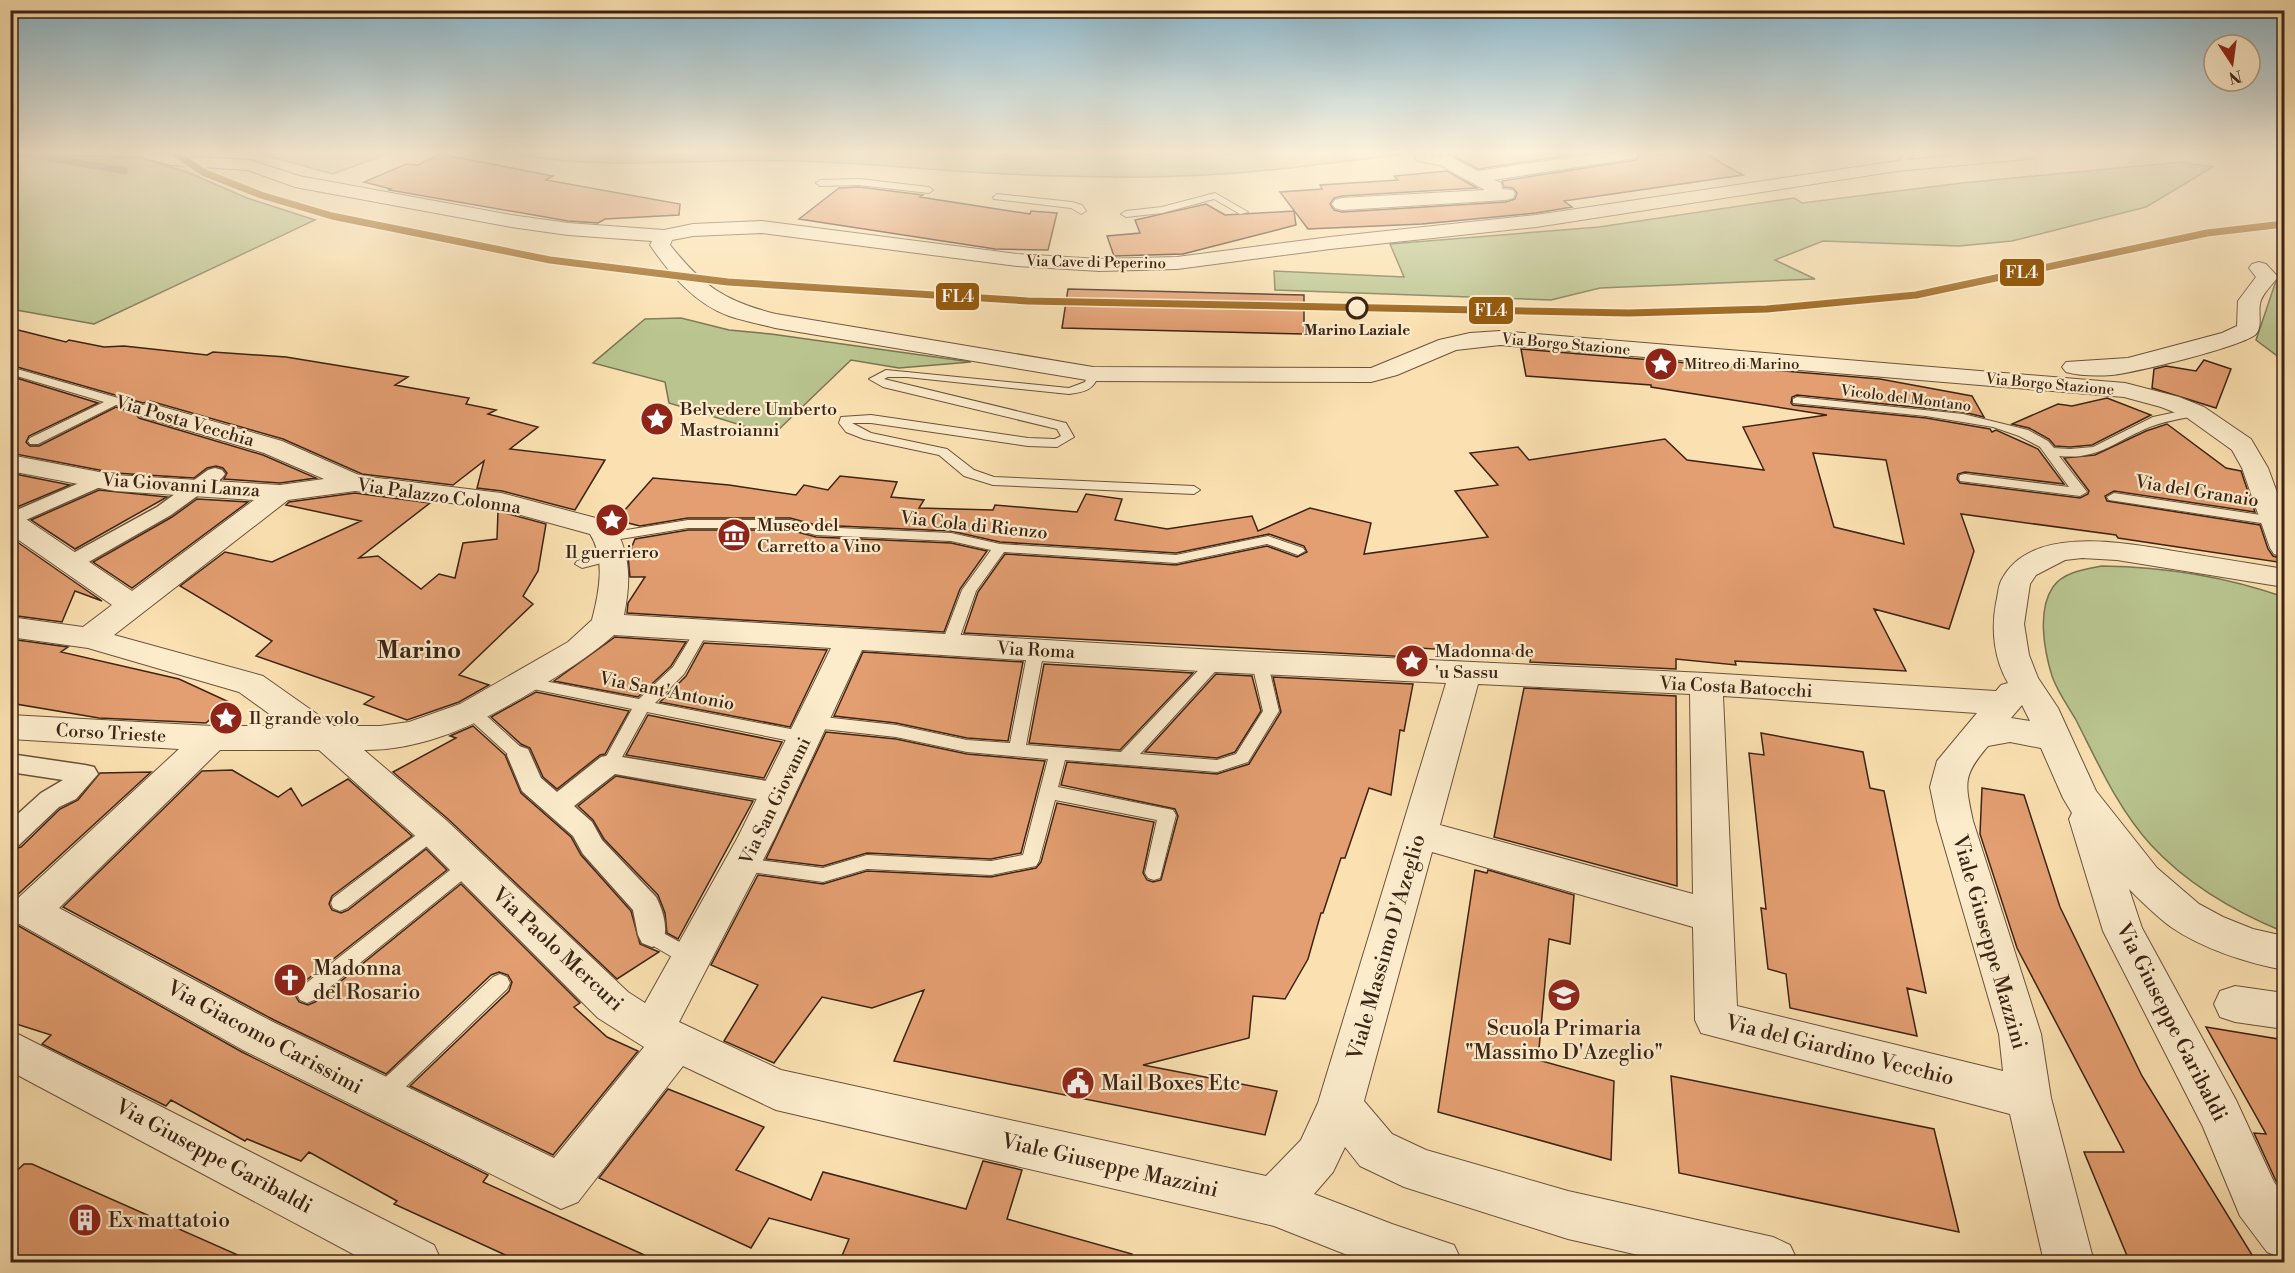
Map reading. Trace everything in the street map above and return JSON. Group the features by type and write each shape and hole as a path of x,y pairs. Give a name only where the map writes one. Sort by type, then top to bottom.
{"street":[{"name":"Via Cave di Peperino","path":"471,213 568,229 664,236 693,230 762,227 982,256 1075,264 1141,265 1211,260 1330,243 1536,221 1583,213"},
{"path":"1528,213 1536,221"},
{"path":"664,236 660,242 662,249 686,278 716,302 736,311 775,321 1093,374"},
{"path":"1939,374 1953,368 2110,368 2230,338 2248,329 2249,301 2267,277 2259,268"},
{"name":"Via Borgo Stazione","path":"1093,374 1371,375 1389,372 1439,347 1477,338 1500,338 2125,390 2170,402 2195,412 2242,445 2255,468 2284,548"},
{"name":"Via Posta Vecchia","path":"149,411 273,447 355,483"},
{"name":"Via Giovanni Lanza","path":"10,463 115,483 206,481 280,493"},
{"path":"10,521 100,480"},
{"path":"71,563 164,512 206,481"},
{"name":"Via Palazzo Colonna","path":"89,638 280,493 355,483 501,501 607,540"},
{"path":"10,521 132,605"},
{"path":"366,771 384,750 412,734 472,712 579,649 607,624 614,598 607,540"},
{"path":"2284,578 2117,551 2082,549 2049,555 2026,569 2015,582 2008,624 2013,656 2014,691 2037,700 2081,798 2143,879 2171,904 2209,929 2250,945 2284,953"},
{"name":"Via Roma","path":"607,624 1260,664 1465,674"},
{"name":"Via Paolo Mercuri","path":"10,627 89,638 251,684 327,738 434,831 613,1005 664,1036 776,1089"},
{"name":"Via San Giovanni","path":"664,1036 694,959 810,730 851,639"},
{"name":"Via Costa Batocchi","path":"1465,674 1706,684 2014,691"},
{"name":"Viale Massimo D'Azeglio","path":"1274,1202 1317,1156 1340,1106 1465,674"},
{"name":"Via del Giardino Vecchio","path":"1706,684 1716,1020 2029,1098"},
{"name":"Viale Giuseppe Mazzini","path":"2014,691 1955,760 1948,787 1955,821 2020,1034 2029,1098 2069,1263"},
{"name":"Corso Trieste","path":"10,727 212,738 380,738 412,734"},
{"path":"1977,735 2010,730 2055,738"},
{"name":"Via Giacomo Carissimi","path":"212,738 30,911 258,1036 561,1186 664,1036"},
{"path":"519,755 531,784 584,829 592,847 646,905 652,935"},
{"path":"10,763 85,774 67,792 50,801 10,838"},
{"path":"557,806 610,764 779,793"},
{"name":"Via Giuseppe Garibaldi","path":"2081,798 2123,931 2220,1115 2257,1199 2284,1235"},
{"path":"1418,834 1713,916"},
{"path":"2235,1004 2284,1011"},
{"name":"Via Giuseppe Garibaldi","path":"10,1049 417,1263"},
{"name":"Viale Giuseppe Mazzini","path":"776,1089 1274,1202 1392,1249 1437,1263"},
{"path":"1340,1106 1376,1150 1421,1171 1568,1215 1773,1263"}],"lane":[{"path":"1126,214 1131,213"},
{"name":"Via Posta Vecchia","path":"10,370 149,411"},
{"path":"1093,374 1090,384 1082,389 1070,391 907,374 886,374 875,379 887,385 1062,426 1068,437 1057,443 1028,442 871,418 851,418 845,423 850,429 868,436 943,452 969,474 993,481 1194,490"},
{"path":"34,441 114,401"},
{"name":"Vicolo del Montano","path":"1797,401 1946,416 2011,428 2036,439 2052,451"},
{"path":"1965,478 2080,492 2055,461 2052,451 2073,455 2085,454 2098,450 2156,420 2195,412"},
{"name":"Via del Granaio","path":"2114,497 2274,521"},
{"name":"Via Cola di Rienzo","path":"582,564 607,540 688,524 790,525 816,531 951,537 1000,548 1176,559 1268,540 1298,551"},
{"path":"949,645 969,590 1000,548"},
{"path":"610,764 642,706 679,670 702,630"},
{"path":"1017,750 1036,650"},
{"path":"1125,759 1216,661"},
{"name":"Via Sant'Antonio","path":"521,682 642,706 810,730 896,731 967,746 1217,766 1242,758 1271,711 1260,664"},
{"path":"472,712 519,755"},
{"path":"743,865 823,875 867,862 991,867 1030,861 1058,754"},
{"path":"1048,792 1167,815 1154,873"},
{"path":"340,903 434,831"},
{"path":"307,994 469,865"},
{"path":"652,935 694,959"},
{"path":"380,1096 501,983"}],"green space":[{"path":"10,213 295,213 315,220 94,324 11,309"},
{"path":"1690,213 2121,213 2012,241 1959,246 1823,241 1775,260 1815,279 1600,288 1551,300 1275,290 1274,271 1404,277 1390,244 1599,227"},
{"path":"2284,266 2284,361 2256,340 2280,269"},
{"path":"681,318 729,330 971,362 899,368 851,360 773,435 669,403 665,382 593,363 645,319"},
{"path":"2102,566 2148,568 2194,574 2284,597 2284,932 2248,916 2196,885 2151,845 2119,801 2057,687 2049,666 2045,642 2044,618 2048,596 2057,582 2063,578 2075,572"}],"building":[{"path":"524,213 679,213 605,219 598,223 568,221"},
{"path":"806,213 1057,213 1048,250 995,249 799,219"},
{"path":"1164,213 1294,213 1296,225 1183,254 1114,256 1107,236 1140,233 1135,220"},
{"path":"1296,213 1532,213 1422,224 1308,229"},
{"path":"1068,289 1304,295 1304,334 1062,328"},
{"path":"10,328 66,342 69,340 104,347 124,346 207,355 213,352 286,357 408,377 395,385 469,398 466,404 496,410 488,414 538,427 510,449 605,460 575,510 502,491 477,488 484,461 453,485 362,474 283,439 150,401 143,403 10,365"},
{"path":"1521,349 1880,379 1972,396 1984,417 1963,412 1797,395 1792,397 1791,403 1926,418 1990,429 1992,432 1996,430 2038,449 2064,484 1965,472 1958,474 1957,479 1960,483 2080,498 2089,491 2064,458 2095,455 2146,431 2167,424 2226,468 2241,471 2255,512 2114,491 2105,496 2107,501 2260,525 2268,549 2273,556 2284,559 2284,563 2118,538 2116,535 1961,514 1974,551 1949,629 1874,609 1906,671 1735,661 1736,665 1676,659 1676,669 1530,662 1531,655 1404,647 1410,657 964,633 978,592 1005,554 1176,565 1267,546 1297,557 1307,552 1304,546 1269,534 1176,553 1000,542 951,531 816,525 790,518 688,518 640,526 616,520 653,478 729,485 796,495 804,485 828,490 840,476 897,482 891,497 924,500 919,508 993,510 995,505 1077,512 1086,494 1122,499 1115,520 1167,529 1252,516 1258,531 1310,508 1371,523 1364,554 1488,537 1455,491 1498,485 1470,453 1518,447 1529,460 1665,439 1687,460 1764,470 1743,427 1827,415 1651,387 1651,385 1526,376","holes":["1813,453 1886,460 1904,544 1834,527"]},
{"path":"2204,360 2231,369 2216,408 2152,388 2154,369 2166,366 2196,371"},
{"path":"10,376 98,403 29,436 26,442 30,446 39,446 116,407 135,413 139,418 263,455 316,478 280,483 224,479 227,473 223,468 216,466 207,468 194,478 115,473 10,453"},
{"path":"2107,398 2151,415 2092,445 2070,447 2055,446 2049,439 2029,428 2012,424 2058,404 2072,406"},
{"path":"10,473 70,485 10,510"},
{"path":"99,490 167,497 75,549 31,520"},
{"path":"355,493 430,503 359,558 378,556 421,589 439,574 455,578 463,543 497,539 498,511 546,524 538,571 523,596 533,604 459,675 489,685 459,702 407,720 364,704 374,697 256,656 272,641 180,586 225,552 272,562 361,521 286,505 289,502"},
{"path":"197,499 248,502 132,588 93,562 172,517"},
{"path":"688,530 790,530 816,537 951,543 987,551 960,589 944,632 627,613 628,603 645,577 630,577 628,556 635,539"},
{"path":"10,537 102,601 75,591 62,622 10,615"},
{"path":"615,637 686,642 671,666 638,697 554,681"},
{"path":"10,639 68,647 61,652 179,679 229,702 206,723 99,718 10,703"},
{"path":"704,643 827,650 790,727 660,702 686,676"},
{"path":"863,652 1023,662 1008,741 967,738 896,723 834,716"},
{"path":"1044,664 1193,673 1120,750 1029,743"},
{"path":"1216,674 1252,676 1261,711 1235,752 1217,758 1145,752"},
{"path":"1273,677 1413,684 1404,731 1400,730 1391,795 1369,788 1345,858 1341,858 1323,913 1321,913 1308,959 1285,999 1253,996 1249,1038 1143,1065 1277,1091 1265,1135 894,1061 924,990 872,1008 822,997 774,1063 724,1041 758,985 711,965 758,875 823,884 867,871 991,877 1036,868 1041,862 1057,803 1154,822 1143,873 1147,880 1153,882 1161,880 1178,816 1175,809 1061,785 1067,762 1217,774 1249,764 1281,712"},
{"path":"1524,688 1676,696 1677,886 1494,837"},
{"path":"536,692 629,711 605,754 600,755 557,789 543,777 530,748 521,744 491,717"},
{"path":"648,715 782,742 764,778 626,755"},
{"path":"473,726 505,755 521,793 571,837 581,855 631,911 640,944 659,952 617,979 448,819 393,772 456,738 450,736"},
{"path":"826,732 896,739 967,754 1045,761 1021,853 991,859 867,853 823,866 766,859"},
{"path":"1761,733 1863,752 1870,788 1884,791 1926,993 1907,988 1917,1036 1790,1008 1786,974 1768,969 1761,908 1766,909 1749,753 1764,755"},
{"path":"232,770 278,797 291,788 302,806 348,779 412,836 332,896 329,904 332,910 341,913 348,910 426,849 447,870 299,986 295,995 299,1002 308,1005 315,1002 461,884 580,1003 574,1007 607,1037 638,1051 553,1155 410,1086 509,991 512,982 508,975 499,972 491,975 386,1074 274,1020 63,907 202,771"},
{"path":"151,772 14,898 10,905 10,850 21,847 60,809 78,800 100,773"},
{"path":"616,776 753,801 678,939 667,933 665,913 658,895 604,839 593,820 578,806"},
{"path":"1982,788 2024,795 2060,907 2142,1076 2257,1263 2130,1263 2084,1152 2124,1152 2017,948 1980,834"},
{"path":"1475,870 1487,873 1488,870 1574,895 1570,944 1549,939 1538,1060 1614,1081 1611,1160 1438,1112"},
{"path":"10,917 15,924 242,1052 488,1175 483,1182 662,1263 523,1263 394,1204 397,1201 309,1152 301,1161 247,1139 245,1141 171,1100 166,1106 42,1044 51,1035 10,1022"},
{"path":"2206,1027 2284,1040 2284,1193 2254,1133 2266,1134"},
{"path":"1671,1076 1934,1129 1959,1232 1679,1173"},
{"path":"668,1089 764,1127 736,1170 811,1200 823,1172 966,1209 983,1161 1022,1170 1007,1219 1132,1254 1131,1263 839,1263 849,1239 769,1218 751,1248 599,1178"},
{"name":"Ex mattatoio","path":"24,1164 32,1164 256,1263 10,1263 10,1177"}],"transit line":[{"name":"FL4","path":"323,213 550,260 728,282 1028,301 1629,313 1767,309 1916,295 2207,233 2284,224"}],"place":[{"name":"Marino Laziale","path":"1357,308"},
{"name":"Mitreo di Marino","path":"1661,364"},
{"name":"Belvedere Umberto Mastroianni","path":"657,419"},
{"name":"Il guerriero","path":"612,520"},
{"name":"Museo del Carretto a Vino","path":"734,535"},
{"name":"Madonna de 'u Sassu","path":"1412,661"},
{"name":"Il grande volo","path":"226,718"},
{"name":"Madonna del Rosario","path":"290,980"},
{"name":"Scuola Primaria \"Massimo D'Azeglio\"","path":"1564,995"},
{"name":"Mail Boxes Etc","path":"1078,1083"},
{"name":"Ex mattatoio","path":"85,1220"}],"district":[{"name":"Marino","path":"419,650"}]}
